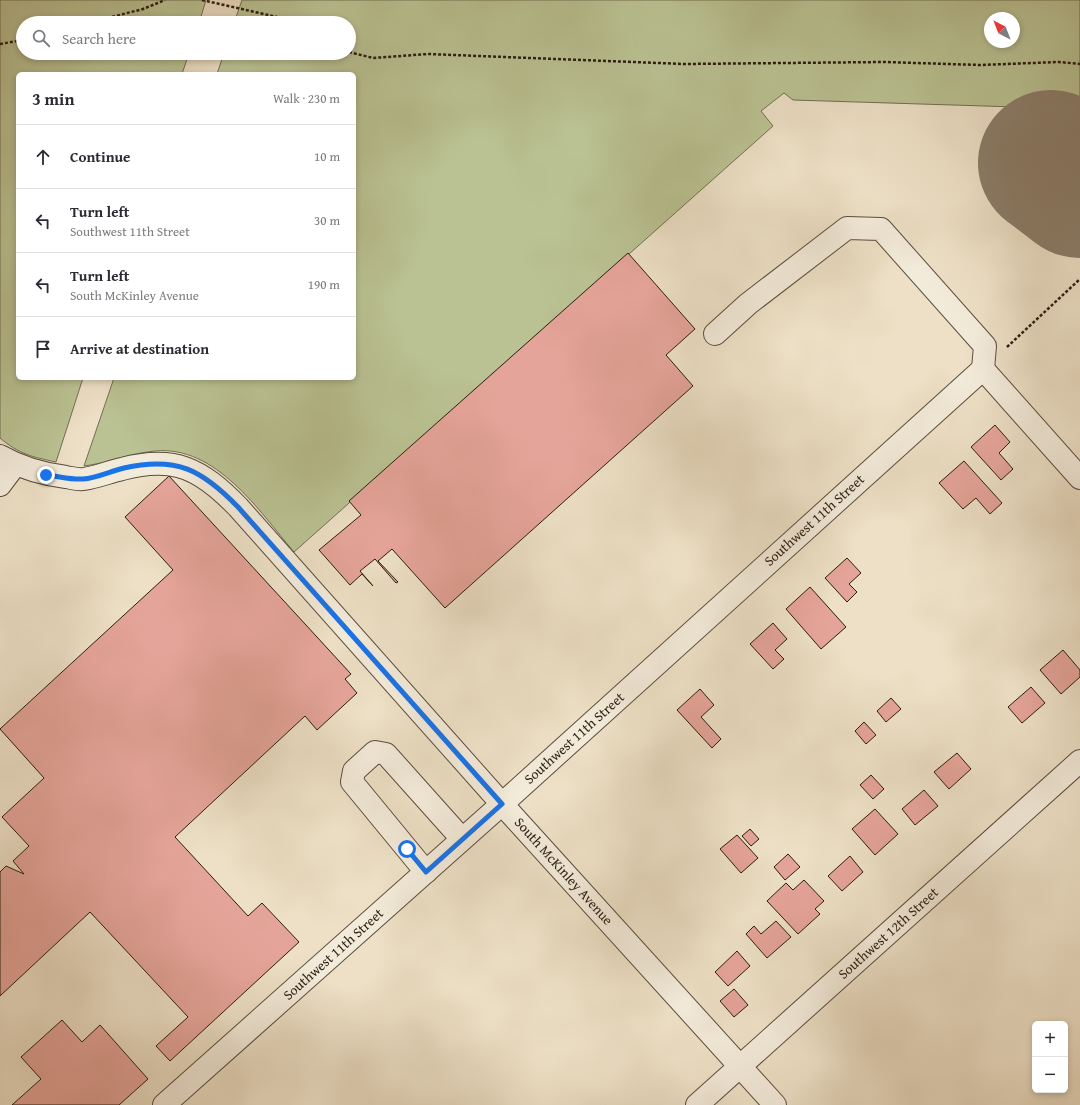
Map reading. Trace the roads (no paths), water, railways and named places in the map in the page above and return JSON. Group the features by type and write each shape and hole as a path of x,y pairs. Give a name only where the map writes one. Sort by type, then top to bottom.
{"street":[{"path":"715,334 748,304 847,228 881,229 985,346 983,369 1080,478"},
{"name":"Southwest 11th Street","path":"164,1105 502,804 983,369"},
{"path":"0,485 7,460"},
{"name":"South McKinley Avenue","path":"7,460 46,475 82,479 142,464 164,463 184,468 212,482 239,509 502,804 775,1105"},
{"path":"426,872 352,782 354,771 375,752 386,754 462,839"},
{"name":"Southwest 12th Street","path":"697,1105 1080,761"}]}
